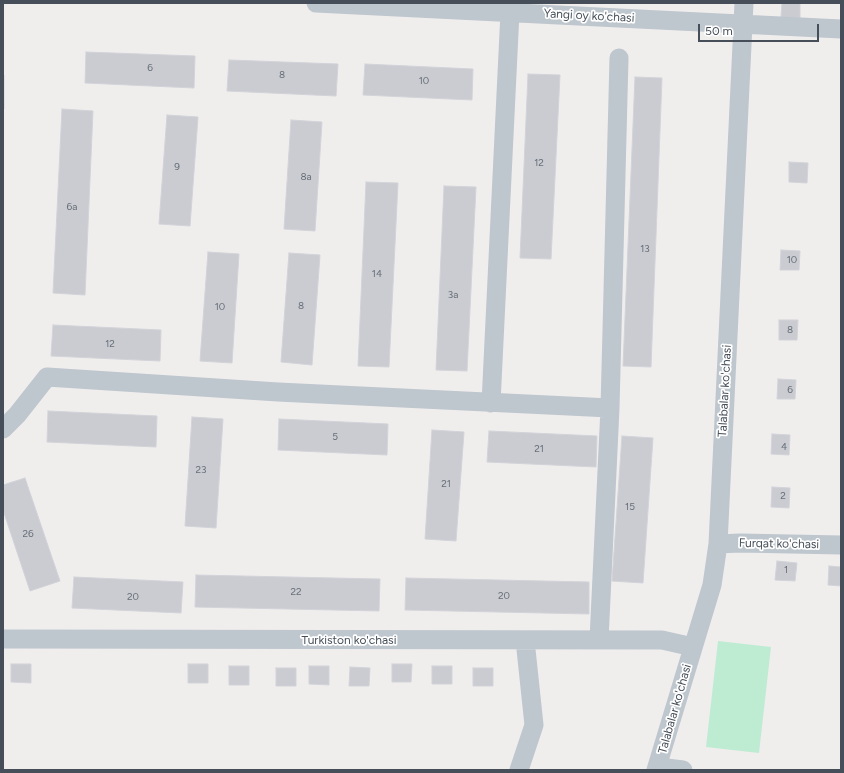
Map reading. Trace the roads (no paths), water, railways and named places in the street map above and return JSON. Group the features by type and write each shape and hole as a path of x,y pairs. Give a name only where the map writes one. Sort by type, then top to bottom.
{"street":[{"name":"Yangi oy ko'chasi","path":"316,3 841,28"},
{"name":"Talabalar ko'chasi","path":"657,768 712,585 718,544 744,3"},
{"path":"491,403 510,12"},
{"path":"599,640 610,408 619,58"},
{"path":"3,429 17,415 47,377 278,392 610,408"},
{"name":"Furqat ko'chasi","path":"718,544 841,545"},
{"name":"Turkiston ko'chasi","path":"3,639 662,640 693,647"},
{"path":"519,770 534,725 525,640"},
{"path":"657,768 683,770"}]}
